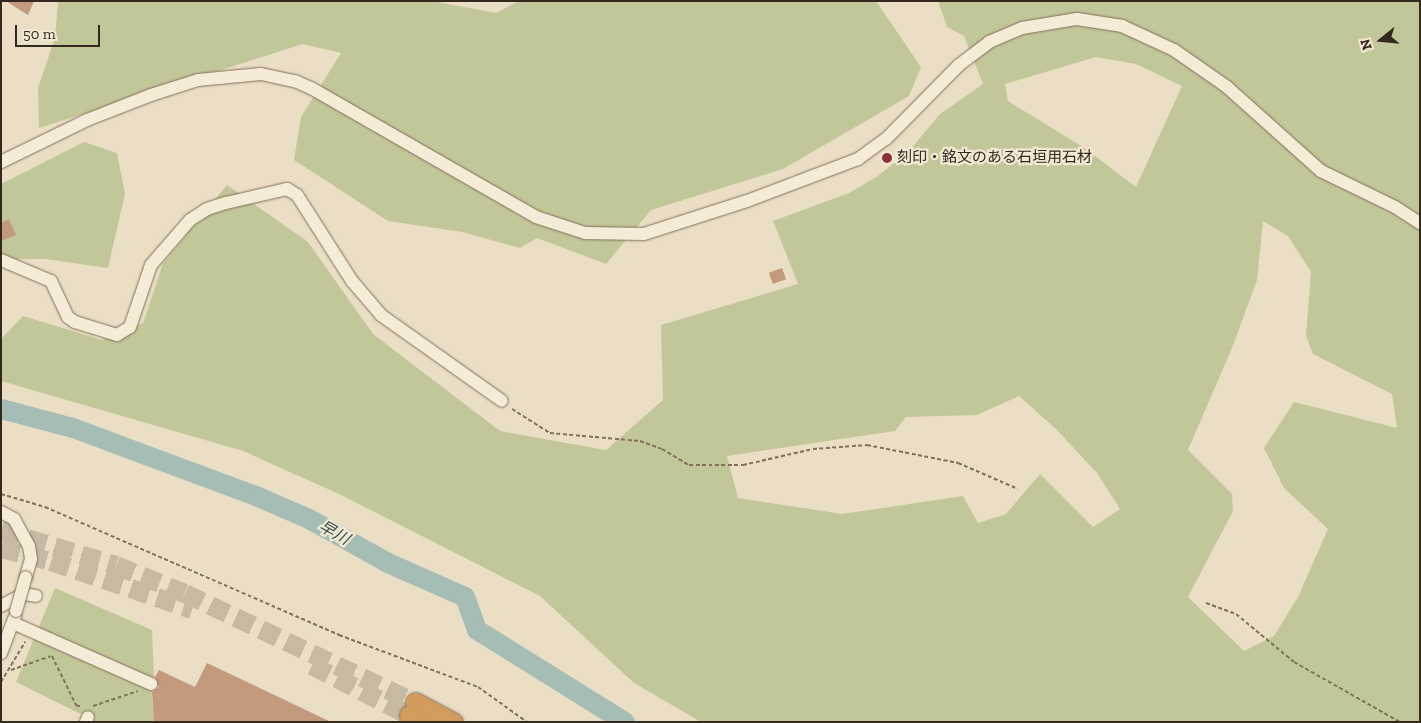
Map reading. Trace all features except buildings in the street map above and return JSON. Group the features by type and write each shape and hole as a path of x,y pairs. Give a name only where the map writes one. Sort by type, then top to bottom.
{"highway":[{"path":"415,713 453,722"}],"street":[{"path":"1,162 87,120 151,95 198,80 261,74 295,81 311,88 536,217 585,233 644,234 738,204 858,160 886,139 959,64 988,42 1022,28 1077,19 1122,26 1174,50 1227,87 1321,171 1395,206 1420,223"},
{"path":"1,260 51,281 68,317 75,322 117,335 130,327 151,265 190,220 207,209 226,202 287,189 297,195 352,281 381,315 502,401"},
{"path":"1,512 14,519 29,546 31,560 1,653"},
{"path":"1,606 24,594 36,596"},
{"path":"14,617 59,643 148,682"}],"path":[{"path":"502,401 550,433 640,441 662,449 689,465 743,465 813,449 867,446 958,463 1018,488"},
{"path":"1,494 45,507 338,635 478,688 527,722"},
{"path":"1206,603 1236,614 1294,662 1400,722"},
{"path":"11,670 52,656 59,643"},
{"path":"1,682 11,670 20,652"},
{"path":"52,656 76,705 86,708 137,693 148,682"}],"green space":[{"path":"58,1 432,1 496,13 519,1 876,1 921,67 909,96 783,169 651,210 606,264 537,238 520,248 462,232 388,221 294,160 301,117 341,53 303,44 39,128 38,88 55,38"},
{"path":"938,1 1420,1 1420,722 701,722 634,683 540,596 339,494 243,451 1,381 1,339 23,316 102,340 143,323 163,263 227,185 308,242 373,334 500,431 606,450 663,400 661,325 798,284 773,221 849,193 878,176 908,152 940,114 983,84 964,36 947,27","holes":["1096,57 1136,64 1182,86 1136,187 1083,147 1008,101 1005,84","1263,221 1288,236 1311,272 1306,336 1313,354 1392,394 1397,428 1294,402 1264,448 1284,488 1328,529 1298,597 1274,636 1244,651 1188,597 1233,511 1232,494 1188,450 1232,348 1257,280","1019,396 1056,429 1097,473 1120,509 1093,527 1040,474 1006,514 978,523 963,496 842,514 738,498 727,456 895,431 906,417 977,415"]},
{"path":"84,142 117,153 125,194 108,268 45,259 1,259 1,184"},
{"path":"55,588 152,630 154,680 171,688 151,684 154,722 97,722 16,682"}],"waterway":[{"name":"早川","path":"1,409 73,428 256,496 309,519 388,563 465,597 477,630 625,722"}],"tunnel":[{"path":"1,530 116,565 185,593 415,702"},
{"path":"1,548 51,561 192,609"},
{"path":"312,665 409,715"}],"place":[{"name":"刻印・銘文のある石垣用石材","path":"887,158"}]}
